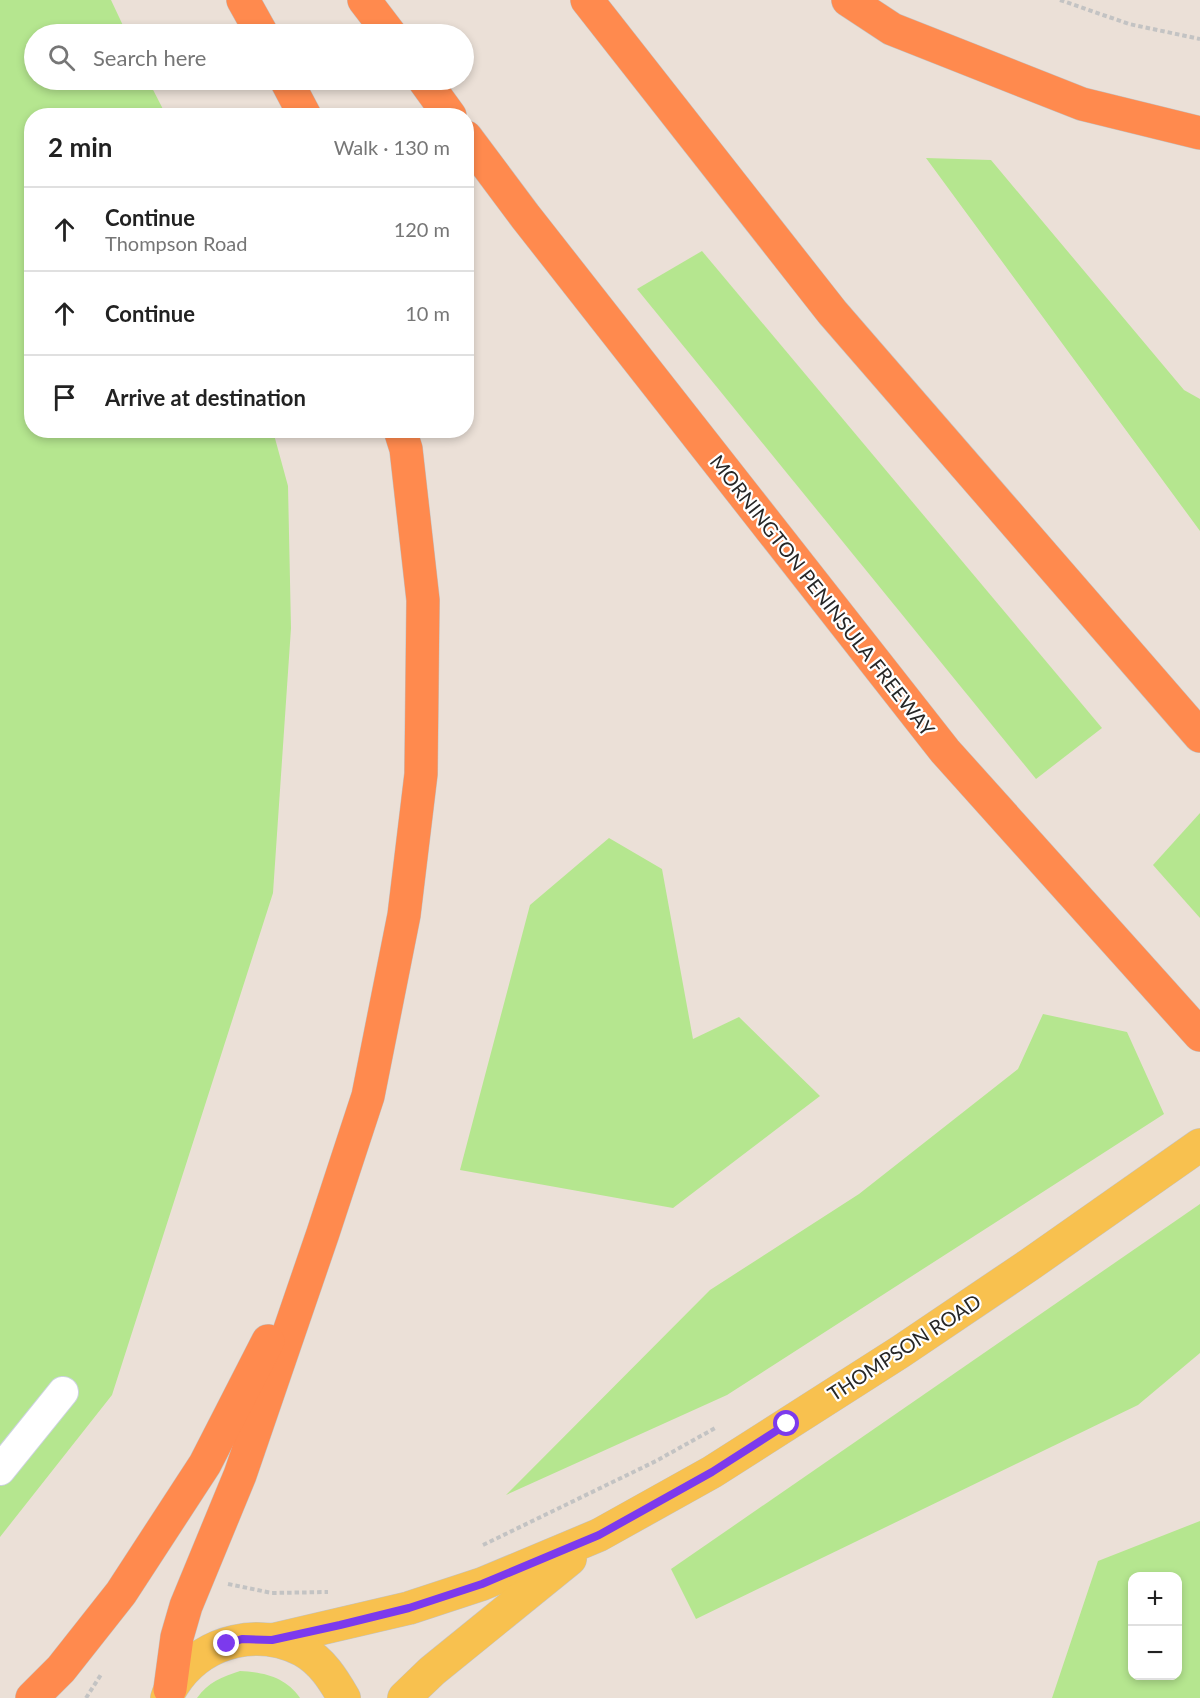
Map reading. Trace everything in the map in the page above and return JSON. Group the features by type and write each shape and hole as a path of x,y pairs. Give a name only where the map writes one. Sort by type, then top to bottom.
{"highway":[{"path":"243,0 256,24"},
{"path":"364,0 382,24"},
{"path":"587,0 832,312 1200,736"},
{"path":"848,0 892,29 1082,104 1200,133"},
{"path":"291,90 301,108"},
{"path":"431,90 444,108"},
{"name":"MORNINGTON PENINSULA FREEWAY","path":"474,148 525,216 945,751 1200,1035"},
{"path":"167,1695 177,1636 186,1606 240,1475 368,1096 404,915 422,774 423,600 406,449 403,438"},
{"path":"32,1698 61,1669 121,1593 205,1464 323,1233"}],"main road":[{"name":"THOMPSON ROAD","path":"272,1640 409,1608 482,1584 599,1535 712,1472 890,1358 1029,1265 1200,1144"},
{"name":"THOMPSON ROAD","path":"404,1698 432,1671 599,1535"},
{"path":"167,1695 188,1665 213,1648 242,1639 272,1640 302,1651 327,1670 344,1698"}],"lane":[{"path":"0,1470 63,1392"}],"path":[{"path":"1060,0 1129,24 1200,39"},
{"path":"476,1549 656,1461 719,1426"},
{"path":"198,1579 272,1593 335,1591"},
{"path":"86,1698 105,1669"}],"green space":[{"path":"0,0 111,0 122,24 24,24 24,90 153,90 162,108 24,108 24,438 275,438 288,486 291,628 273,893 112,1395 0,1537"},
{"path":"926,158 991,160 1184,390 1200,399 1200,531"},
{"path":"702,251 1102,728 1036,779 637,289"},
{"path":"1200,813 1200,918 1153,865"},
{"path":"609,838 662,869 693,1039 739,1017 820,1096 673,1208 460,1170 530,905"},
{"path":"1043,1014 1127,1032 1164,1114 727,1395 506,1495 710,1290 859,1194 1018,1069"},
{"path":"1200,1204 1200,1353 1138,1405 696,1619 671,1569"},
{"path":"1200,1521 1200,1698 1052,1698 1098,1561"},
{"path":"240,1671 281,1680 300,1698 197,1698 216,1681"}],"route":[{"path":"227,1644 242,1639 272,1640 340,1625 409,1608 482,1584 599,1535 712,1472 787,1424"}]}
